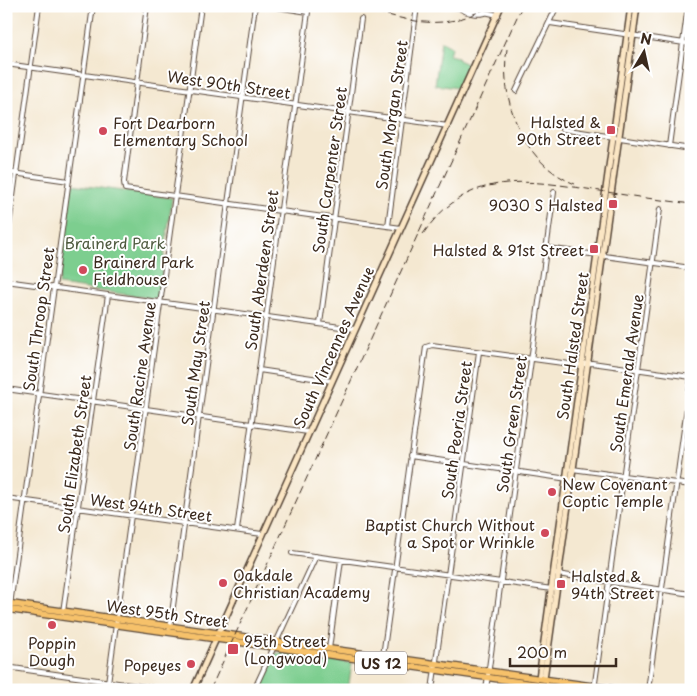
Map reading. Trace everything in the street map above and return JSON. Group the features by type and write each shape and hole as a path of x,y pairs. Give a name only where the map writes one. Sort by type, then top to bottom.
{"main road":[{"name":"South Vincennes Avenue","path":"193,690 502,6"},
{"name":"South Halsted Street","path":"630,35 631,6"},
{"name":"South Halsted Street","path":"541,684 551,589 556,574 630,35 636,6"},
{"name":"South Halsted Street","path":"541,684 557,586 556,574"},
{"name":"West 95th Street","path":"8,607 488,674 576,690"},
{"name":"West 95th Street","path":"329,652 382,656 435,667"},
{"name":"West 95th Street","path":"541,684 622,690"}],"street":[{"path":"6,248 39,6"},
{"name":"South Throop Street","path":"6,634 8,607 25,500 93,6"},
{"path":"148,6 124,182 125,189 401,228"},
{"name":"South Racine Avenue","path":"107,690 201,6"},
{"name":"South May Street","path":"170,630 255,6"},
{"name":"South Aberdeen Street","path":"237,530 308,12 270,6"},
{"path":"411,6 440,6 498,15"},
{"path":"516,91 557,6"},
{"path":"669,146 688,6"},
{"name":"South Morgan Street","path":"388,226 417,7"},
{"name":"South Carpenter Street","path":"320,324 361,19"},
{"path":"550,23 691,44"},
{"name":"West 90th Street","path":"6,64 448,126"},
{"path":"562,129 691,149"},
{"path":"6,172 69,181"},
{"name":"South Green Street","path":"486,690 554,192"},
{"name":"South Emerald Avenue","path":"594,688 660,208"},
{"path":"547,248 691,268"},
{"path":"6,281 355,329"},
{"name":"South Elizabeth Street","path":"63,614 108,295"},
{"path":"382,656 426,347 432,345 532,360 592,363 691,378 648,690"},
{"name":"South Peoria Street","path":"432,690 478,352"},
{"path":"259,370 332,381"},
{"path":"6,389 308,432"},
{"path":"410,456 569,479"},
{"path":"570,469 691,485"},
{"name":"West 94th Street","path":"6,498 262,534"},
{"path":"292,553 551,589 557,586"},
{"path":"254,690 316,556"},
{"path":"329,652 341,560"},
{"path":"556,574 691,594"},
{"path":"6,667 167,690"}],"green space":[{"path":"441,41 451,47 449,55 457,57 458,60 469,65 458,88 435,85"},
{"name":"Brainerd Park","path":"72,184 172,198 159,296 157,299 59,285"},
{"path":"276,653 352,663 348,690 260,690"}],"railway":[{"path":"352,6 421,22 454,20 471,15 490,6"},
{"path":"210,690 522,6"},
{"path":"507,49 505,69 507,89 511,109 518,128 541,162 557,175 575,184"},
{"path":"423,234 442,212 462,196 484,187 507,183 555,184 691,204"}],"place":[{"name":"Halsted & 90th Street","path":"611,130"},
{"name":"Fort Dearborn Elementary School","path":"103,131"},
{"name":"9030 S Halsted","path":"613,204"},
{"name":"Halsted & 91st Street","path":"594,249"},
{"name":"Brainerd Park Fieldhouse","path":"83,270"},
{"name":"New Covenant Coptic Temple","path":"552,492"},
{"name":"Baptist Church Without a Spot or Wrinkle","path":"545,533"},
{"name":"Oakdale Christian Academy","path":"223,583"},
{"name":"Halsted & 94th Street","path":"561,584"},
{"name":"Poppin Dough","path":"52,625"},
{"name":"95th Street (Longwood)","path":"233,649"},
{"name":"Popeyes","path":"191,664"}]}
